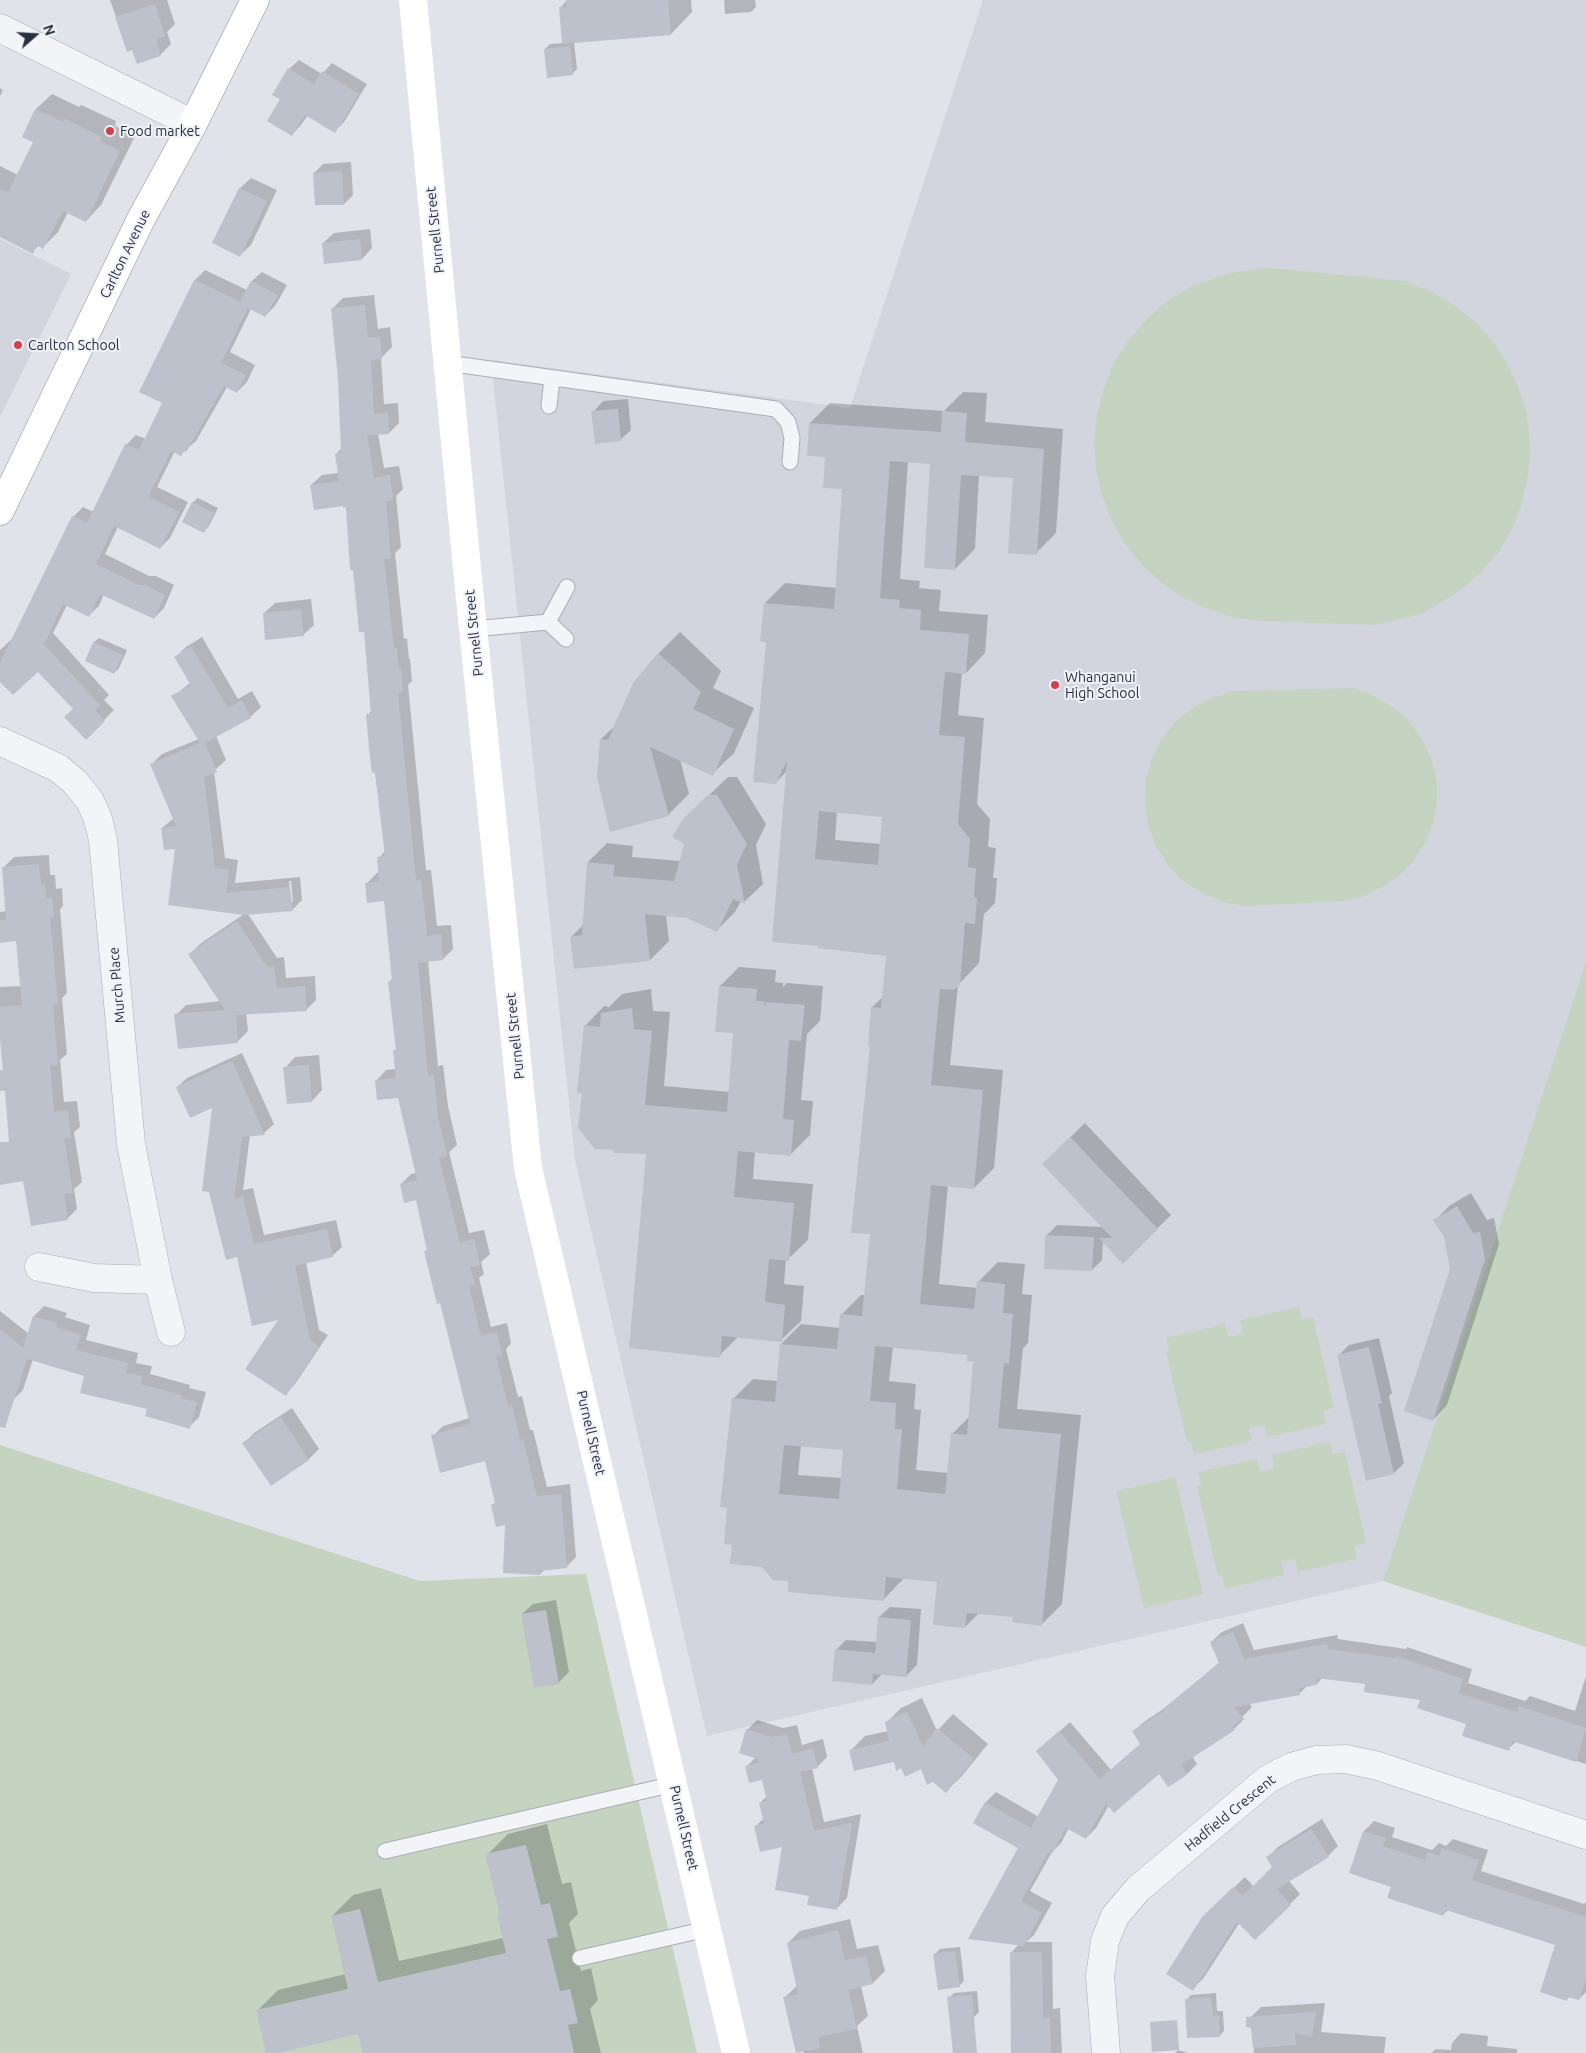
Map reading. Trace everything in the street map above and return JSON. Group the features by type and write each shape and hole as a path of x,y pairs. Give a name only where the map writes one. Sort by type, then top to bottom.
{"main road":[{"name":"Carlton Avenue","path":"0,510 140,221 193,124 255,0"},
{"name":"Purnell Street","path":"413,0 528,1168 736,2053"}],"street":[{"path":"0,28 193,124"},
{"name":"Murch Place","path":"0,741 58,768 75,782 90,801 98,819 103,840 131,1144 158,1280 171,1332"},
{"path":"39,1267 94,1278 158,1280"},
{"name":"Hadfield Crescent","path":"1106,2053 1100,1976 1105,1941 1115,1916 1138,1889 1268,1779 1291,1767 1317,1760 1346,1759 1378,1766 1586,1835"}],"lane":[{"path":"448,363 776,409 788,422 792,438 790,462"},
{"path":"549,406 552,378"},
{"path":"548,622 567,586"},
{"path":"474,629 548,622 566,639"},
{"path":"385,1851 674,1784"},
{"path":"580,1958 706,1929"}],"shaded area":[{"name":"Whanganui High School","path":"983,0 1586,0 1586,961 1383,1581 707,1736 575,1160 491,360 850,408"},
{"name":"Carlton School","path":"0,239 71,274 0,417"}],"green space":[{"path":"1269,268 1406,281 1430,291 1472,319 1490,338 1505,359 1516,382 1525,406 1529,431 1530,457 1521,506 1512,529 1499,551 1465,587 1422,613 1374,625 1264,621 1237,618 1211,610 1186,599 1163,584 1143,566 1126,545 1112,521 1102,495 1096,469 1094,441 1097,414 1104,388 1114,363 1129,340 1147,319 1167,301 1191,287 1216,277 1242,271"},
{"path":"1353,688 1371,694 1403,714 1425,745 1432,762 1437,781 1437,802 1433,823 1426,842 1414,860 1400,875 1383,887 1364,896 1344,901 1245,906 1223,902 1202,893 1183,881 1168,865 1156,846 1148,824 1145,802 1146,780 1152,758 1162,738 1176,721 1194,707 1214,697 1235,691"},
{"path":"1586,961 1586,1647 1383,1581"},
{"path":"1299,1307 1302,1320 1313,1317 1334,1408 1323,1411 1326,1424 1267,1437 1264,1425 1249,1428 1252,1441 1194,1455 1191,1442 1187,1442 1166,1352 1169,1350 1166,1338 1225,1324 1228,1337 1243,1333 1240,1320"},
{"path":"1330,1442 1333,1454 1345,1452 1366,1543 1354,1546 1357,1559 1298,1572 1295,1559 1281,1562 1284,1575 1225,1589 1222,1576 1218,1577 1197,1486 1201,1485 1198,1472 1257,1459 1260,1472 1274,1468 1272,1455"},
{"path":"0,1445 420,1581 586,1574 697,2053 0,2053"},
{"path":"1175,1477 1203,1594 1144,1608 1116,1491"}],"building":[{"path":"566,0 668,0 671,35 562,44 559,7 566,7"},
{"path":"155,4 165,36 156,39 161,56 137,64 132,50 127,52 115,17"},
{"path":"570,46 573,75 547,78 544,49"},
{"path":"288,68 314,84 322,71 359,94 335,133 305,115 292,136 267,121 280,99 272,95"},
{"path":"35,109 63,122 65,119 102,137 100,141 120,151 86,222 63,211 43,249 37,245 33,254 0,237 0,189 8,193 33,142 22,137"},
{"path":"342,171 344,205 315,205 313,173"},
{"path":"239,188 267,201 240,257 212,243"},
{"path":"360,239 362,260 324,264 322,243"},
{"path":"194,280 240,301 251,281 278,295 265,317 248,308 221,363 246,375 237,393 224,386 186,452 184,451 181,456 171,451 148,497 179,512 160,549 114,526 96,564 139,585 145,585 165,595 154,619 100,594 89,617 63,604 45,643 42,642 100,705 95,710 105,721 86,740 64,717 73,709 38,672 13,695 0,682 0,663 72,516 87,523 125,444 139,450 162,403 139,392"},
{"path":"365,305 368,338 380,337 382,359 371,360 374,414 388,413 389,434 367,435 374,478 390,475 393,500 386,501 391,558 384,559 394,648 397,648 399,669 401,668 403,692 398,693 416,880 421,879 427,936 441,934 443,960 418,963 428,1075 434,1075 438,1117 447,1156 439,1158 460,1243 474,1239 480,1265 470,1267 475,1285 469,1286 481,1336 497,1332 502,1355 496,1356 508,1406 512,1405 520,1440 523,1439 537,1496 561,1494 567,1568 540,1571 540,1575 503,1573 505,1525 496,1527 491,1505 495,1503 485,1461 440,1473 431,1435 470,1424 440,1303 437,1304 424,1251 427,1251 416,1200 404,1203 400,1184 417,1180 398,1098 377,1100 375,1080 396,1078 393,1050 396,1050 388,982 392,981 384,901 367,903 365,883 379,881 377,857 385,856 375,772 372,773 369,748 366,714 371,714 364,632 359,632 353,570 350,570 346,507 314,510 310,485 339,481 335,454 341,453 338,379 331,308"},
{"path":"618,409 621,441 595,444 591,411"},
{"path":"942,411 967,413 965,442 1044,449 1037,555 1008,553 1013,478 961,475 955,570 924,568 930,464 890,461 880,598 900,600 899,608 921,610 920,630 969,634 966,674 945,672 939,735 965,737 958,824 970,839 968,867 976,868 974,897 977,898 975,924 965,923 960,985 953,990 940,989 931,1085 983,1090 974,1189 931,1185 920,1304 974,1309 977,1281 1005,1284 1003,1313 1013,1314 1009,1364 1004,1363 998,1428 1061,1434 1042,1626 1012,1622 1013,1617 967,1613 965,1628 933,1625 937,1582 886,1577 884,1601 788,1592 788,1581 773,1580 762,1567 730,1564 732,1545 724,1544 727,1508 720,1507 732,1398 775,1402 780,1344 837,1349 840,1314 862,1316 870,1234 851,1233 870,1046 868,1045 871,1007 881,1008 886,956 818,948 818,946 772,942 787,760 776,784 753,782 766,643 760,641 764,603 834,609 842,489 823,488 825,457 807,456 809,423 941,432","holes":["819,811 882,817 878,865 815,859","875,1346 967,1355 967,1361 973,1362 967,1435 951,1433 945,1494 897,1489 902,1429 895,1429 896,1403 870,1401","784,1445 843,1450 839,1499 779,1494"]},
{"path":"192,502 214,513 204,533 182,522"},
{"path":"301,609 304,636 265,640 263,613"},
{"path":"93,642 123,655 114,674 85,661"},
{"path":"191,646 228,708 242,700 251,718 205,743 217,772 204,777 215,868 229,870 226,893 290,887 293,911 244,915 168,905 175,849 164,850 161,828 176,826 150,764 200,743 171,696 191,685 174,657"},
{"path":"658,653 701,692 693,709 734,729 713,776 650,747 669,816 610,832 597,777 600,739 608,740 633,683"},
{"path":"708,795 717,795 747,844 737,865 745,904 733,899 717,932 687,918 645,914 650,961 574,969 570,937 582,935 587,862 615,865 613,876 674,881 684,844 672,837 684,818"},
{"path":"39,864 41,885 45,884 46,898 52,898 54,917 50,917 58,1004 53,1005 58,1065 50,1065 54,1112 68,1110 71,1138 64,1138 73,1193 64,1194 68,1220 31,1226 23,1181 0,1185 0,1142 9,1142 5,1091 0,1091 0,1070 3,1070 0,1039 0,1007 22,1005 16,941 0,943 0,920 6,920 2,867"},
{"path":"237,921 267,967 274,967 277,988 305,986 307,1011 236,1015 238,1043 178,1049 174,1014 225,1010 188,954"},
{"path":"719,986 757,989 756,1001 764,1001 765,1007 766,1002 805,1005 801,1041 789,1040 783,1119 794,1120 791,1156 738,1151 734,1197 794,1203 789,1261 769,1259 765,1302 785,1305 782,1342 722,1336 720,1358 629,1348 646,1154 613,1153 613,1150 595,1149 578,1128 582,1093 577,1093 584,1025 600,1027 601,1013 632,1008 634,1029 652,1031 645,1105 727,1112 733,1033 715,1032"},
{"path":"232,1061 265,1135 242,1137 234,1199 243,1197 254,1244 327,1229 333,1257 295,1266 310,1340 319,1346 286,1396 245,1369 278,1320 252,1326 237,1257 226,1260 209,1192 202,1191 212,1108 190,1118 176,1087"},
{"path":"309,1065 312,1102 287,1104 283,1067"},
{"path":"1070,1137 1158,1229 1123,1264 1099,1238 1112,1238 1042,1164"},
{"path":"1457,1206 1473,1233 1480,1232 1485,1259 1433,1421 1404,1411 1450,1269 1444,1237 1433,1220"},
{"path":"1045,1235 1094,1237 1092,1271 1044,1269"},
{"path":"33,1316 57,1323 56,1327 81,1335 76,1350 128,1363 126,1373 142,1376 141,1384 181,1395 180,1398 197,1402 190,1429 145,1416 147,1409 80,1393 84,1376 27,1359 5,1428 0,1427 0,1329 23,1348"},
{"path":"1369,1347 1382,1404 1378,1403 1394,1474 1366,1481 1337,1355"},
{"path":"281,1417 309,1460 271,1486 242,1443"},
{"path":"546,1610 559,1684 534,1688 521,1614"},
{"path":"878,1617 911,1620 906,1677 873,1674 872,1685 832,1681 835,1649 875,1653"},
{"path":"1233,1632 1244,1659 1327,1644 1328,1649 1395,1658 1396,1656 1463,1679 1459,1693 1517,1712 1519,1706 1586,1728 1576,1762 1512,1741 1509,1751 1462,1736 1466,1724 1417,1708 1420,1700 1364,1692 1365,1684 1316,1678 1317,1685 1299,1688 1300,1695 1234,1707 1243,1718 1232,1727 1235,1730 1181,1765 1187,1775 1168,1787 1159,1774 1114,1813 1106,1804 1086,1839 1066,1828 1051,1855 1048,1853 1021,1901 1042,1913 1024,1946 968,1939 1018,1848 973,1823 985,1802 1031,1828 1058,1780 1036,1751 1059,1731 1100,1779 1140,1744 1132,1731 1164,1711 1163,1709 1219,1663 1210,1642"},
{"path":"907,1712 923,1746 937,1728 974,1759 946,1793 933,1782 927,1785 921,1769 905,1777 901,1768 896,1771 894,1762 854,1771 849,1750 889,1741 885,1722"},
{"path":"746,1729 772,1737 787,1734 792,1754 813,1748 818,1768 800,1772 814,1831 852,1823 837,1910 807,1905 809,1896 775,1890 782,1847 760,1852 754,1826 764,1823 759,1803 767,1801 762,1780 749,1783 745,1766 758,1763 758,1759 739,1753"},
{"path":"1311,1829 1329,1857 1277,1889 1291,1905 1255,1940 1237,1922 1193,1991 1166,1974 1202,1917 1233,1887 1243,1896 1272,1867 1266,1857"},
{"path":"1363,1831 1386,1838 1383,1846 1425,1860 1428,1852 1439,1856 1442,1848 1479,1860 1472,1880 1586,1917 1586,1979 1579,2000 1568,1997 1567,2001 1540,1992 1555,1945 1446,1910 1443,1916 1387,1898 1391,1887 1349,1873"},
{"path":"526,1845 541,1905 550,1903 558,1937 547,1939 560,1991 570,1989 578,2023 568,2025 574,2053 363,2053 358,2034 278,2053 266,2053 256,2010 348,1989 331,1916 360,1909 378,1982 506,1953 497,1915 500,1915 485,1854"},
{"path":"838,1930 845,1960 866,1956 873,1984 848,1990 857,2029 818,2037 820,2048 796,2053 783,1997 798,1994 787,1943"},
{"path":"955,1951 960,1987 938,1990 933,1954"},
{"path":"1010,1952 1042,1952 1043,2019 1050,2018 1051,2053 1011,2053"},
{"path":"972,1995 977,2053 953,2053 947,1997"},
{"path":"1211,1997 1213,2015 1219,2015 1220,2037 1187,2038 1185,1999"},
{"path":"1316,2012 1312,2036 1295,2033 1296,2045 1253,2048 1251,2028 1246,2027 1246,2017"},
{"path":"1177,2020 1179,2050 1152,2052 1150,2022"}],"place":[{"name":"Food market","path":"110,131"},
{"name":"Carlton School","path":"18,345"},
{"name":"Whanganui High School","path":"1055,685"}]}
